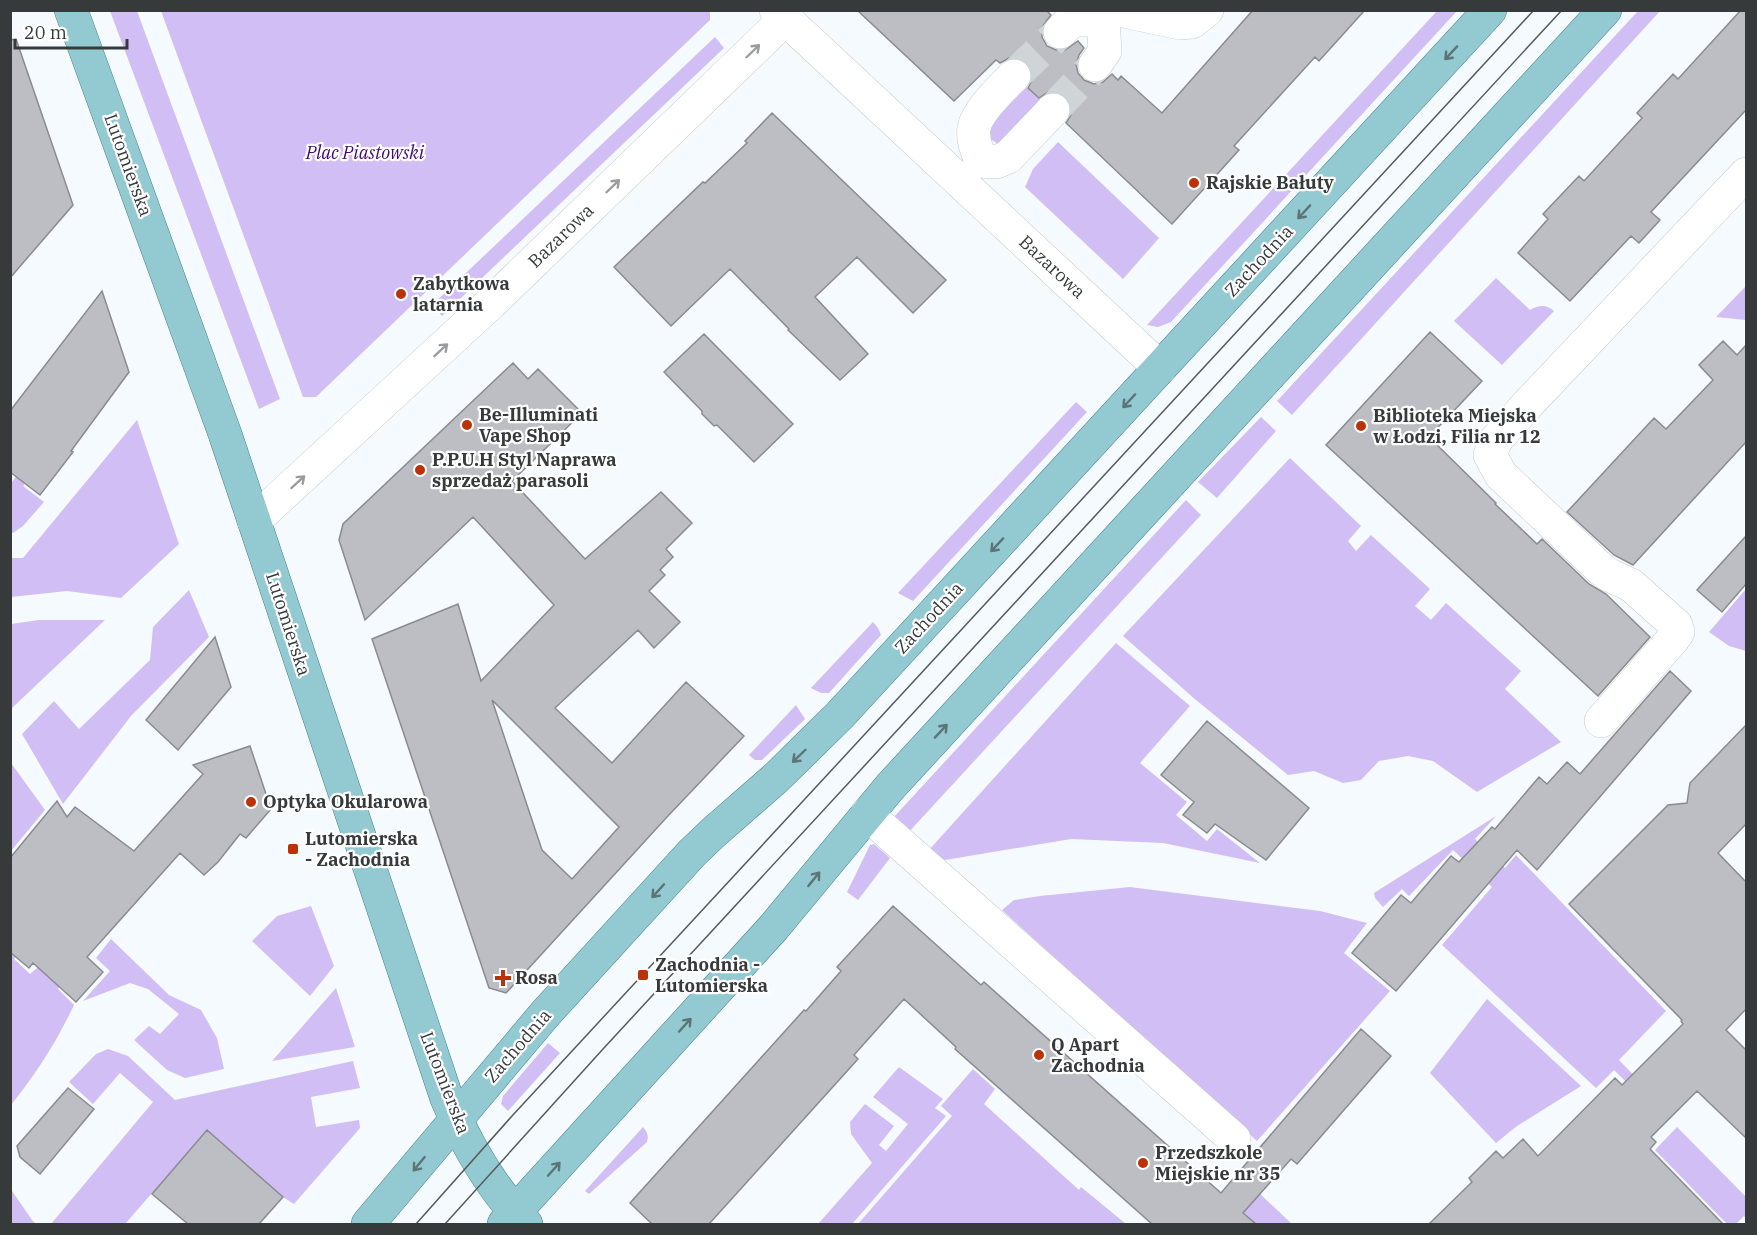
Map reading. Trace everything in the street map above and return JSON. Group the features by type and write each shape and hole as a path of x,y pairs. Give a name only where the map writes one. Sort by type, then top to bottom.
{"main road":[{"name":"Lutomierska","path":"71,10 208,385 447,1099 456,1119 515,1221"},
{"name":"Zachodnia","path":"368,1224 545,1014 692,853 798,758 840,715 1490,10"},
{"path":"515,1221 774,927 867,814 946,725 1605,10"}],"street":[{"path":"1059,32 1076,20 1104,20 1114,11 1180,23 1192,22 1207,10"},
{"name":"Bazarowa","path":"254,521 492,302 781,15 972,172 1160,368"},
{"path":"1095,65 1105,51 1104,20"},
{"path":"1014,76 986,105 974,128 972,172 1008,157 1053,110"},
{"path":"1601,721 1673,639 1678,632 1676,625 1631,585 1602,570 1501,475 1490,455 1496,440 1527,405 1746,174"},
{"path":"867,814 1234,1140"}],"green space":[{"name":"Plac Piastowski","path":"708,10 710,20 316,397 303,397 161,11"},
{"path":"110,11 137,11 280,399 259,409"},
{"path":"1437,11 1457,11 1171,322 1158,327 1147,325"},
{"path":"1638,11 1660,11 1292,415 1277,401"},
{"path":"715,37 724,48 442,316 432,305"},
{"path":"1021,82 1049,108 1001,146 989,138 987,122"},
{"path":"1058,142 1159,238 1123,279 1025,187 1033,169"},
{"path":"1496,278 1530,310 1542,306 1554,311 1502,365 1454,321"},
{"path":"1746,286 1746,320 1716,317"},
{"path":"1076,402 1087,412 913,601 898,593"},
{"path":"1261,417 1276,431 1217,498 1198,482"},
{"path":"137,420 179,544 121,598 67,591 11,597 11,558 23,558"},
{"path":"71,427 23,486 44,502 23,526 11,533 11,483 19,473"},
{"path":"1290,458 1361,526 1348,541 1356,551 1371,535 1430,589 1415,606 1431,620 1446,603 1521,671 1505,689 1561,742 1477,792 1433,761 1408,756 1379,761 1361,780 1343,783 1314,771 1288,775 1196,700 1123,636"},
{"path":"1186,500 1201,515 907,834 893,818"},
{"path":"1746,589 1746,651 1729,646 1709,632"},
{"path":"189,590 209,637 131,716 63,804 22,734 54,701 79,729 150,660 153,627"},
{"path":"39,620 105,620 11,709 11,624"},
{"path":"873,622 881,635 829,693 821,693 811,688"},
{"path":"1116,643 1190,706 1140,763 1187,802 1176,815 1207,841 1217,829 1260,863 1163,843 1071,839 939,861 928,851"},
{"path":"796,705 805,719 762,760 755,760 749,755"},
{"path":"11,763 45,810 10,851"},
{"path":"1496,816 1475,839 1505,868 1516,855 1666,1011 1619,1060 1671,1114 1664,1119 1614,1070 1596,1088 1442,945 1492,887 1453,850 1409,896 1402,889 1383,907 1375,898 1374,893"},
{"path":"874,844 890,858 858,900 847,892 870,845"},
{"path":"1130,887 1320,911 1367,923 1344,953 1390,991 1257,1141 1002,910 1014,900"},
{"path":"311,906 334,966 310,996 252,941 277,916"},
{"path":"11,920 31,942 14,959 30,974 43,963 95,946 58,989 74,1005 46,1057 11,1105"},
{"path":"111,939 169,995 201,1010 217,1038 224,1069 185,1078 167,1070 134,1040 149,1026 160,1034 179,1014 148,989 130,983 83,1001 110,971 96,958"},
{"path":"336,988 355,1047 272,1061"},
{"path":"1487,999 1581,1086 1517,1126 1496,1143 1430,1073"},
{"path":"548,1043 560,1053 508,1111 501,1104 503,1096"},
{"path":"108,1049 128,1056 175,1100 353,1061 360,1088 311,1097 316,1127 359,1120 360,1128 294,1204 207,1130 125,1224 51,1224 153,1102 120,1073 93,1104 69,1082 96,1054"},
{"path":"899,1067 943,1099 935,1108 946,1116 853,1223 855,1224 818,1224 872,1163 851,1134 850,1122 865,1104 894,1126 879,1145 886,1151 908,1124 873,1097"},
{"path":"973,1069 995,1089 984,1104 1079,1190 1081,1187 1126,1224 858,1224 952,1116 941,1106"},
{"path":"643,1127 648,1137 647,1142 589,1194 585,1191"},
{"path":"1677,1127 1746,1197 1746,1219 1744,1216 1736,1224 1727,1224 1655,1150"},
{"path":"1241,1176 1292,1224 1248,1224 1221,1198"},
{"path":"10,1188 32,1220 36,1224 11,1224"}],"building":[{"path":"857,10 1046,10 1051,15 1042,27 1042,37 1047,46 1056,50 1065,50 1078,41 1084,48 1076,64 1078,73 1084,80 1094,84 1103,82 1112,74 1118,80 1121,76 1162,113 1253,10 1365,10 1319,61 1315,57 1234,146 1239,150 1172,224 1066,123 1071,115 1071,105 1065,96 1058,92 1048,92 1039,98 1028,88 1032,80 1032,72 1027,62 1018,58 1009,58 1000,63 996,60 954,101"},
{"path":"1741,10 1746,10 1746,110 1651,212 1660,220 1639,243 1631,236 1570,301 1518,253 1548,219 1543,214 1579,176 1584,181 1642,118 1637,113 1673,74 1678,79"},
{"path":"16,39 73,205 10,278 10,40"},
{"path":"772,113 946,280 913,313 857,257 815,297 868,354 840,380 730,269 671,326 614,267 747,143 745,141"},
{"path":"102,291 129,372 40,495 10,472 10,411"},
{"path":"1430,332 1482,381 1429,437 1537,544 1542,539 1589,584 1606,594 1650,637 1598,696 1326,445"},
{"path":"704,334 793,424 754,462 717,425 714,426 702,414 702,411 664,372"},
{"path":"1723,341 1737,355 1746,345 1746,442 1633,565 1614,555 1567,512 1654,418 1666,429 1713,380 1699,365"},
{"path":"513,363 528,379 538,369 582,413 512,481 585,559 661,492 692,523 666,549 673,557 660,570 665,575 649,591 680,622 654,648 638,630 555,708 612,763 686,682 744,736 506,993 489,988 372,639 458,604 481,681 554,605 473,517 365,620 339,540 343,524","holes":["492,700 619,827 572,879 542,850"]},
{"path":"1746,536 1746,584 1722,612 1697,590"},
{"path":"215,637 231,687 178,750 146,720"},
{"path":"1670,671 1691,691 1537,870 1517,850 1396,991 1352,953 1401,895 1411,903 1451,856 1459,862 1492,827 1495,829 1539,777 1547,784 1567,762 1580,774"},
{"path":"1207,721 1309,808 1266,860 1215,824 1207,833 1183,815 1194,802 1161,775"},
{"path":"1746,725 1746,824 1718,853 1746,882 1746,1009 1726,1030 1746,1050 1746,1138 1697,1091 1651,1137 1656,1142 1650,1149 1723,1224 1429,1224 1472,1182 1469,1178 1496,1151 1503,1158 1523,1139 1538,1156 1615,1078 1622,1085 1683,1024 1682,1020 1569,904 1668,805 1687,803 1690,783"},
{"path":"250,746 271,809 246,838 240,834 218,862 204,875 180,853 87,957 103,972 76,1002 33,963 29,968 10,952 10,858 57,801 67,817 75,807 134,851 203,774 193,765"},
{"path":"893,906 981,985 984,982 1221,1193 1361,1029 1391,1056 1297,1164 1291,1159 1243,1213 1256,1224 1152,1224 955,1049 956,1047 904,999 854,1055 858,1059 709,1224 652,1224 630,1203 804,1010 806,1011 841,971 837,967"},
{"path":"68,1088 94,1109 40,1174 20,1157 17,1146"},
{"path":"207,1130 283,1197 259,1224 188,1224 152,1194"}],"tunnel":[{"path":"1014,76 1060,32"},
{"path":"1053,110 1095,65"}],"tram line":[{"path":"416,1224 512,1116 1534,10"},
{"path":"445,1224 603,1049 1562,10"}],"place":[{"name":"Rajskie Bałuty","path":"1194,183"},
{"name":"Zabytkowa latarnia","path":"401,294"},
{"name":"Be-Illuminati Vape Shop","path":"467,425"},
{"name":"Biblioteka Miejska w Łodzi, Filia nr 12","path":"1361,426"},
{"name":"P.P.U.H Styl Naprawa sprzedaż parasoli","path":"420,470"},
{"name":"Optyka Okularowa","path":"251,802"},
{"name":"Lutomierska - Zachodnia","path":"293,849"},
{"name":"Zachodnia - Lutomierska","path":"643,975"},
{"name":"Rosa","path":"503,978"},
{"name":"Q Apart Zachodnia","path":"1039,1055"},
{"name":"Przedszkole Miejskie nr 35","path":"1143,1163"}]}
